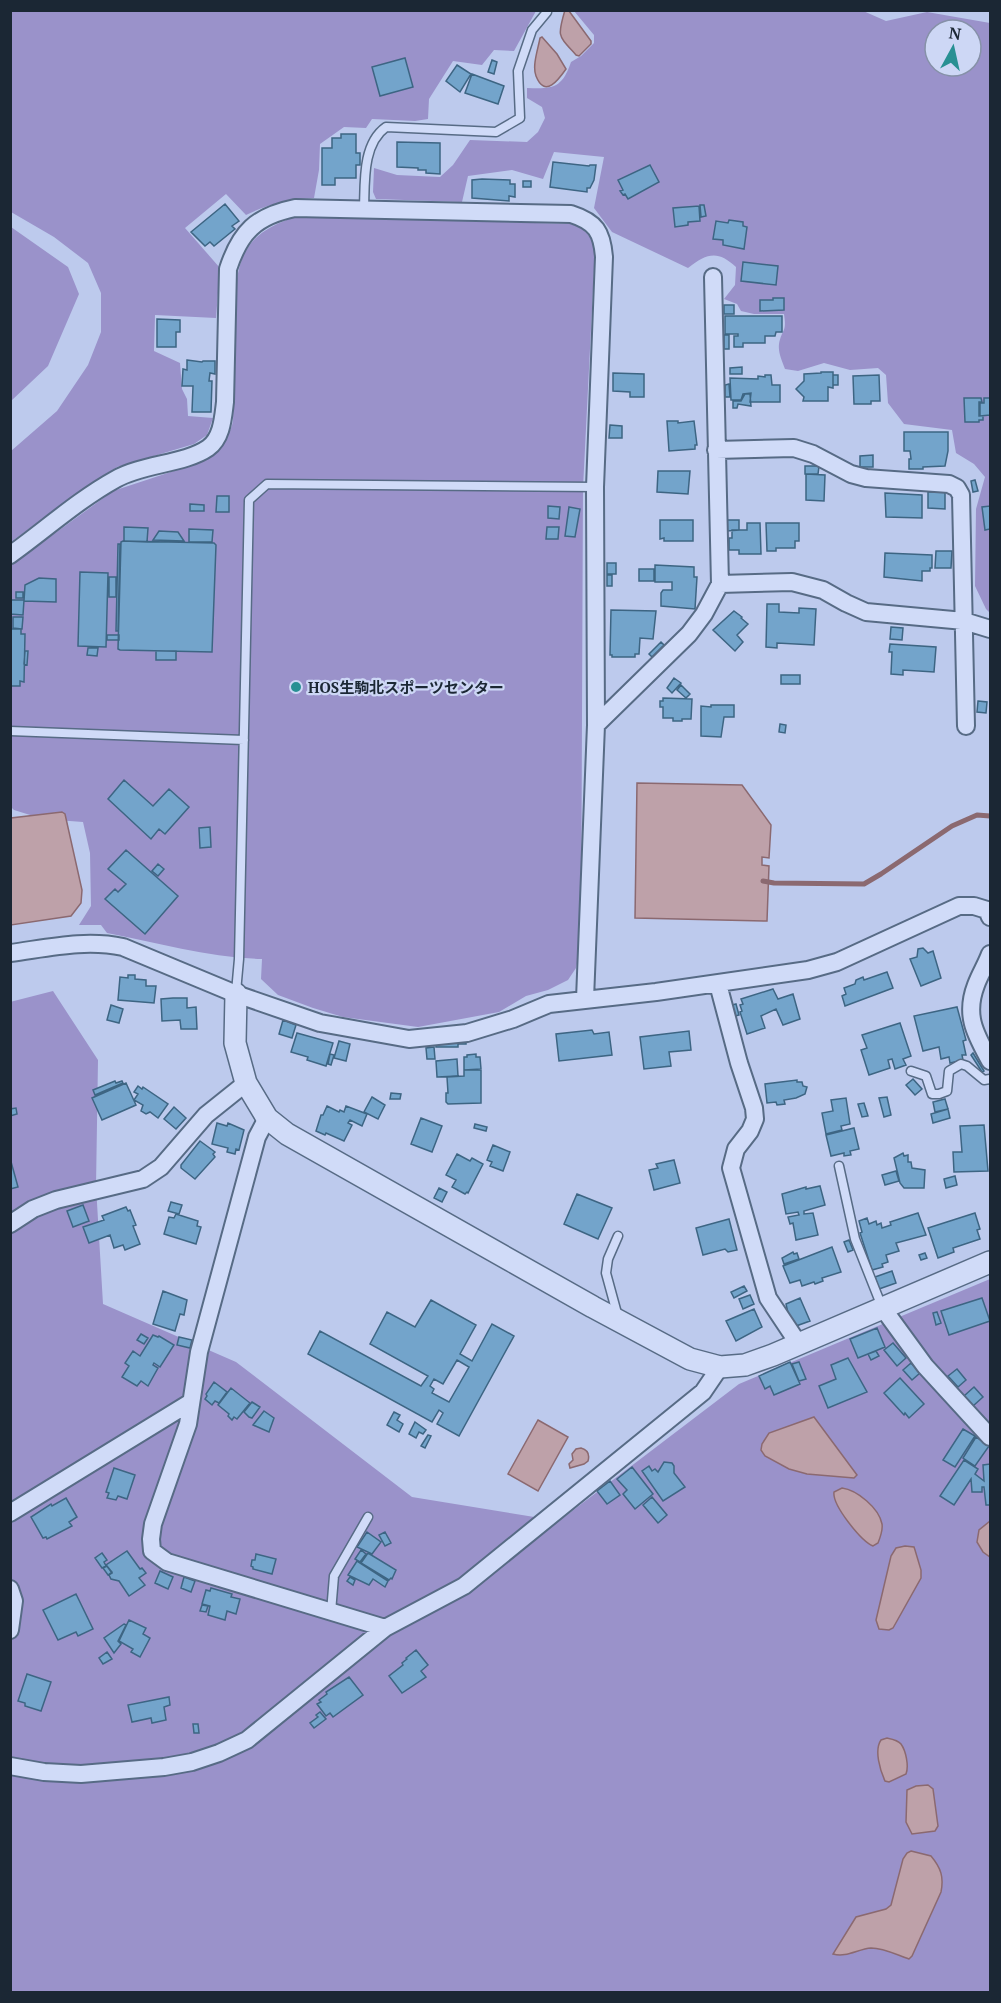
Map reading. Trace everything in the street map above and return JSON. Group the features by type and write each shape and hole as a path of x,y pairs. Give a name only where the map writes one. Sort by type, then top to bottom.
{"street":[{"path":"10,555 117,478 143,468 196,454 209,448 218,438 225,402 228,269 234,251 249,227 277,212 295,208 571,214 583,218 595,227 600,233 604,257 596,487 596,725 585,999"},
{"path":"596,725 689,634 704,615 720,584 713,277"},
{"path":"716,450 794,448 813,454 851,474 866,478 949,484 957,488 962,495 966,726"},
{"path":"720,584 792,582 823,590 866,612 964,621 990,629"},
{"path":"10,953 80,943 104,943 123,947 236,994 320,1023 409,1039 467,1033 513,1019 549,1004 612,998 808,970 837,962 959,906 974,906 987,910 990,917"},
{"path":"989,962 976,985 971,1006 973,1030 990,1061"},
{"path":"718,984 739,1063 754,1108 755,1119 750,1131 736,1149 730,1168 768,1298 798,1344"},
{"path":"236,994 235,1043 246,1083 267,1118 287,1134 340,1165 690,1359 720,1367 745,1365 990,1262"},
{"path":"10,1224 33,1209 56,1200 142,1179 161,1167 206,1115 246,1083"},
{"path":"267,1118 256,1137 199,1352 189,1424 153,1524 152,1551 166,1562 385,1629"},
{"path":"882,1307 926,1366 990,1437"},
{"path":"10,1766 44,1772 81,1774 164,1767 192,1762 247,1740 385,1629 464,1586 703,1392 720,1367"},
{"path":"10,1513 192,1402"},
{"path":"10,1589 15,1601 10,1630"}],"lane":[{"path":"364,210 366,168 375,135 386,128 496,132 520,118 518,71 531,30 547,12"},
{"path":"236,994 239,959 249,500 267,484 596,487"},
{"path":"10,731 244,740"},
{"path":"911,1071 926,1076 932,1094 946,1091 949,1071 961,1064 984,1080 990,1079"},
{"path":"839,1166 855,1239 882,1307"},
{"path":"618,1236 608,1259 606,1272 619,1320"},
{"path":"331,1612 334,1576 368,1517"}],"shaded area":[{"path":"565,10 569,11 591,41 591,44 579,56 562,39 560,31"},
{"path":"861,10 886,21 927,12 961,18 923,18 923,78 983,78 983,22 990,23 990,613 975,586 976,509 985,477 974,464 956,453 952,430 904,424 888,403 886,375 878,368 850,370 824,363 798,371 785,369 779,347 785,328 784,314 754,314 741,311 737,304 724,299 735,285 736,267 730,262 718,256 712,256 701,259 688,268 612,232 594,208 604,157 554,152 543,179 512,170 468,176 462,202 376,199 373,192 374,168 397,175 440,177 453,165 470,140 527,142 538,132 545,118 542,107 527,98 527,88 550,87 560,82 571,62 594,43 594,35 574,11"},
{"path":"11,11 536,11 514,51 494,50 482,65 453,61 429,99 428,119 415,121 372,119 366,128 344,127 320,144 319,170 314,198 279,203 246,215 226,194 185,228 220,268 216,318 155,315 154,351 180,363 182,389 187,399 188,416 213,418 207,435 194,444 117,467 11,542 11,451 57,411 88,365 101,332 101,293 88,263 54,237 11,212"},
{"path":"542,37 566,69 556,82 548,87 540,83 535,72 536,57"},
{"name":"HOS生駒北スポーツセンター","path":"296,216 570,224 586,232 595,249 583,488 581,946 576,968 568,980 548,990 526,996 499,1012 418,1027 343,1017 278,995 261,979 262,959 223,956 184,949 107,933 101,925 79,925 91,906 90,853 83,822 43,819 11,807 10,566 113,491 195,464 214,452 224,441 233,421 237,279 240,266 249,246 256,238 273,226"},
{"path":"11,227 68,267 79,294 48,366 11,401"},
{"path":"637,783 742,785 771,825 769,858 762,857 762,865 769,866 767,921 635,918"},
{"path":"62,812 65,814 82,890 81,903 71,916 11,925 11,818"},
{"path":"53,991 98,1060 96,1186 103,1304 236,1362 412,1497 559,1521 739,1384 990,1279 990,1992 11,1992 10,1002"},
{"path":"814,1417 857,1475 854,1478 807,1474 789,1469 765,1456 761,1450 769,1433"},
{"path":"538,1420 568,1437 538,1491 508,1474"},
{"path":"581,1448 588,1453 588,1461 570,1468 569,1464 573,1460 572,1454 576,1449"},
{"path":"842,1488 854,1492 877,1512 882,1526 878,1543 873,1546 855,1530 842,1513 834,1492"},
{"path":"990,1521 990,1557 983,1552 977,1542 979,1530"},
{"path":"914,1547 921,1578 893,1628 879,1629 876,1620 891,1556 896,1548"},
{"path":"887,1738 901,1744 907,1763 906,1774 889,1782 885,1781 883,1776 878,1754 881,1740"},
{"path":"928,1785 933,1789 938,1826 935,1831 912,1834 906,1822 907,1790 916,1786"},
{"path":"911,1851 931,1856 942,1877 941,1892 912,1956 909,1959 876,1948 843,1955 833,1954 856,1917 886,1909 891,1905 903,1859"}],"building":[{"path":"405,58 413,87 380,96 372,67"},
{"path":"492,60 497,62 494,74 488,72"},
{"path":"457,65 471,74 460,92 446,81"},
{"path":"472,74 504,86 498,104 465,93"},
{"path":"341,134 356,134 356,153 360,153 360,165 356,165 356,178 335,178 335,185 322,185 322,148 332,148 332,138 341,138"},
{"path":"397,142 440,143 440,174 426,173 426,170 418,170 418,168 397,167"},
{"path":"553,162 596,165 594,180 590,188 587,188 587,192 550,187"},
{"path":"650,165 659,182 628,199 620,191 623,190 618,180"},
{"path":"472,180 510,180 510,184 515,184 515,197 509,196 509,201 472,198"},
{"path":"523,181 531,181 531,187 523,187"},
{"path":"225,204 239,221 232,226 235,229 214,246 210,242 205,246 191,232"},
{"path":"700,205 704,205 706,216 701,217"},
{"path":"699,206 700,221 688,222 688,225 675,227 673,208"},
{"path":"729,220 743,222 743,226 747,227 744,249 723,245 723,240 713,239 716,221 728,223"},
{"path":"743,262 778,266 776,285 741,281"},
{"path":"773,298 784,298 784,310 760,311 760,300 773,300"},
{"path":"724,305 734,305 734,314 724,314"},
{"path":"725,316 782,316 782,332 776,332 775,336 765,336 765,343 743,343 743,347 734,347 734,336 738,334 725,334"},
{"path":"157,319 180,320 180,332 176,332 176,347 157,347"},
{"path":"724,335 729,335 729,349 724,349"},
{"path":"187,360 215,361 215,374 210,373 209,381 212,381 211,412 192,412 193,386 182,386 183,369 187,370"},
{"path":"742,367 742,374 730,374 730,368"},
{"path":"833,372 833,388 828,387 828,401 803,401 804,397 796,389 804,381 804,374"},
{"path":"613,373 644,374 644,397 630,397 630,392 613,391"},
{"path":"765,375 771,375 772,385 780,385 780,402 750,402 751,393 743,394 741,400 731,400 730,378 758,379 758,376 765,377"},
{"path":"833,375 838,375 838,385 833,385"},
{"path":"879,375 880,401 871,401 871,404 854,404 853,376"},
{"path":"729,384 730,397 725,397 725,385"},
{"path":"745,394 750,394 751,406 738,404 737,408 733,408 733,401 741,401"},
{"path":"964,398 981,398 979,416 983,416 983,420 965,422"},
{"path":"984,398 990,398 990,415 980,416 980,403 984,403"},
{"path":"667,421 678,421 678,423 694,421 697,445 695,449 669,451"},
{"path":"610,425 622,426 622,438 609,438"},
{"path":"904,432 948,432 945,466 909,469 910,451 904,451"},
{"path":"873,455 873,467 860,467 860,456"},
{"path":"805,466 819,466 818,474 805,474"},
{"path":"658,471 690,471 688,494 657,492"},
{"path":"806,474 825,475 824,501 806,500"},
{"path":"975,480 978,491 973,492 971,481"},
{"path":"928,492 945,492 945,509 928,508"},
{"path":"885,493 922,495 922,518 886,517"},
{"path":"217,496 229,496 229,512 216,512"},
{"path":"190,504 204,505 204,511 190,511"},
{"path":"548,506 560,507 559,519 548,518"},
{"path":"990,506 990,529 985,530 982,507"},
{"path":"569,507 580,509 575,537 565,536"},
{"path":"660,520 693,520 693,541 660,539"},
{"path":"727,520 739,520 739,530 727,531"},
{"path":"747,523 760,523 761,554 739,554 739,550 729,550 732,530 747,530"},
{"path":"766,523 799,523 799,541 795,541 795,548 776,548 776,551 767,551"},
{"path":"124,527 148,528 147,542 124,541"},
{"path":"547,527 559,527 558,539 546,539"},
{"path":"189,529 213,530 212,542 189,542"},
{"path":"159,531 178,532 184,541 153,540"},
{"path":"121,542 214,543 216,545 212,652 118,649"},
{"path":"118,544 120,544 118,631 116,631"},
{"path":"936,551 952,551 951,568 935,568"},
{"path":"885,553 932,555 932,568 930,571 922,571 922,581 884,577"},
{"path":"607,563 616,563 616,574 607,574"},
{"path":"655,565 694,567 694,577 697,577 695,609 661,606 661,593 663,590 672,590 672,582 655,582"},
{"path":"639,569 654,569 654,581 639,581"},
{"path":"80,572 108,573 106,647 78,646"},
{"path":"607,575 612,575 612,586 607,586"},
{"path":"109,577 116,577 116,597 109,597"},
{"path":"39,578 56,579 56,602 24,601 25,585"},
{"path":"16,592 23,592 23,598 16,598"},
{"path":"10,600 24,600 23,615 10,614"},
{"path":"767,604 779,604 779,612 799,613 799,608 816,609 814,645 777,643 777,648 766,647"},
{"path":"611,610 656,611 653,639 640,638 639,654 635,654 635,657 612,657 610,655"},
{"path":"734,611 748,624 737,635 743,642 735,651 713,630"},
{"path":"13,617 23,617 22,629 13,628"},
{"path":"891,627 903,628 902,640 890,639"},
{"path":"10,629 21,629 21,634 25,634 24,682 20,681 20,686 10,686"},
{"path":"107,635 119,635 119,640 107,640"},
{"path":"661,642 664,645 652,657 649,654"},
{"path":"890,644 936,647 934,672 903,670 903,675 891,674"},
{"path":"88,648 98,648 97,656 87,655"},
{"path":"25,651 28,651 27,665 24,664"},
{"path":"156,651 176,651 176,660 156,660"},
{"path":"781,675 800,675 800,684 781,684"},
{"path":"674,678 681,683 672,693 667,688"},
{"path":"681,685 690,694 686,698 677,690"},
{"path":"663,698 692,699 691,719 673,721 673,718 663,718 663,707 660,707 660,701 663,701"},
{"path":"978,701 987,702 986,713 977,712"},
{"path":"711,705 734,705 734,717 724,717 721,737 701,736 701,706 711,707"},
{"path":"780,724 786,725 785,733 779,732"},
{"path":"124,780 153,806 169,789 189,807 165,834 159,829 151,839 108,799"},
{"path":"210,827 211,847 200,848 199,828"},
{"path":"126,850 178,896 145,934 105,899 115,889 118,892 126,884 108,869"},
{"path":"158,864 164,869 158,876 152,871"},
{"path":"923,948 928,953 933,951 941,978 921,986 910,959 917,957 918,949"},
{"path":"887,972 893,988 845,1006 842,996 846,994 844,988 855,984 856,980 863,977 864,980"},
{"path":"128,975 135,975 135,979 146,980 146,986 156,986 154,1003 118,1000 120,977 128,978"},
{"path":"773,989 778,999 793,994 800,1019 783,1025 776,1009 761,1016 765,1028 747,1034 740,1012 742,1011 740,1005 743,1004 741,999"},
{"path":"187,998 187,1008 196,1007 197,1029 181,1029 180,1020 162,1021 161,999"},
{"path":"736,1004 739,1015 735,1016 732,1005"},
{"path":"111,1005 123,1009 119,1023 107,1020"},
{"path":"957,1007 966,1040 963,1041 966,1055 962,1055 963,1060 950,1063 949,1057 941,1059 939,1047 923,1051 914,1016"},
{"path":"283,1020 296,1025 292,1038 279,1034"},
{"path":"900,1023 911,1056 903,1059 906,1065 895,1069 892,1059 888,1060 890,1068 869,1075 861,1050 867,1048 862,1035"},
{"path":"592,1030 594,1034 609,1032 612,1055 559,1061 556,1034"},
{"path":"689,1031 691,1050 669,1052 671,1066 644,1069 640,1037"},
{"path":"297,1033 333,1043 326,1066 291,1052"},
{"path":"339,1041 350,1044 346,1061 334,1058"},
{"path":"466,1042 466,1044 458,1044 458,1047 436,1047 436,1044"},
{"path":"434,1047 435,1059 427,1059 426,1048"},
{"path":"973,1053 984,1071 982,1072 971,1055"},
{"path":"330,1054 334,1055 331,1065 328,1064"},
{"path":"476,1054 476,1057 480,1057 481,1069 464,1070 464,1057"},
{"path":"457,1059 458,1076 437,1077 436,1061"},
{"path":"464,1070 481,1070 481,1103 448,1104 446,1102 447,1077 464,1076"},
{"path":"913,1079 922,1089 915,1095 906,1085"},
{"path":"797,1080 807,1087 805,1094 784,1100 785,1104 767,1103 765,1084"},
{"path":"115,1081 123,1083 95,1095 93,1090"},
{"path":"126,1083 136,1105 102,1120 92,1098"},
{"path":"138,1086 168,1104 158,1118 150,1112 146,1114 141,1111 143,1105 134,1100 138,1094 134,1092"},
{"path":"391,1093 401,1094 400,1099 390,1099"},
{"path":"372,1097 385,1105 378,1119 364,1112"},
{"path":"887,1097 891,1115 884,1117 879,1098"},
{"path":"846,1098 850,1124 841,1126 842,1130 826,1134 822,1113 833,1111 831,1100"},
{"path":"945,1099 948,1109 935,1112 933,1102"},
{"path":"864,1103 868,1116 862,1117 858,1104"},
{"path":"327,1106 344,1112 346,1106 367,1114 362,1126 350,1120 348,1123 352,1125 344,1141 316,1131 321,1115"},
{"path":"174,1107 186,1118 176,1129 164,1119"},
{"path":"16,1108 17,1114 10,1116 10,1109"},
{"path":"948,1109 950,1118 933,1123 931,1114"},
{"path":"421,1118 442,1126 432,1152 411,1144"},
{"path":"217,1123 227,1126 228,1123 244,1130 239,1150 236,1149 235,1154 227,1152 228,1148 212,1144"},
{"path":"475,1124 487,1127 486,1131 474,1128"},
{"path":"984,1125 988,1171 954,1172 953,1152 962,1152 960,1126"},
{"path":"854,1128 859,1149 850,1151 851,1155 844,1156 844,1153 831,1156 826,1135"},
{"path":"200,1141 215,1152 213,1154 215,1157 195,1179 181,1168 181,1165"},
{"path":"493,1145 510,1152 503,1171 490,1166 492,1162 487,1160"},
{"path":"903,1153 904,1156 908,1155 908,1162 911,1162 912,1168 925,1170 924,1188 904,1188 900,1183 894,1158"},
{"path":"457,1154 470,1161 472,1158 483,1164 468,1193 465,1194 452,1187 456,1180 446,1175"},
{"path":"10,1158 18,1187 10,1189"},
{"path":"674,1160 680,1183 654,1190 649,1170 658,1168 656,1164"},
{"path":"896,1171 899,1181 885,1185 882,1175"},
{"path":"955,1176 957,1185 946,1188 944,1179"},
{"path":"820,1186 825,1205 804,1211 804,1214 813,1213 818,1235 796,1240 793,1223 790,1224 788,1217 799,1215 798,1212 786,1214 782,1194 806,1187 806,1189"},
{"path":"439,1188 447,1192 442,1202 434,1198"},
{"path":"577,1194 612,1208 598,1239 564,1224"},
{"path":"171,1202 182,1205 179,1214 168,1211"},
{"path":"83,1205 89,1221 73,1227 67,1211"},
{"path":"126,1207 128,1211 130,1210 136,1225 133,1226 140,1244 125,1250 123,1245 114,1248 110,1235 89,1243 83,1227 104,1220 102,1216"},
{"path":"918,1213 926,1235 896,1243 899,1251 886,1255 888,1262 882,1264 883,1267 872,1270 860,1233 862,1232 859,1221 867,1218 869,1224 876,1221 877,1225 881,1223 882,1228 891,1225 890,1222"},
{"path":"975,1213 980,1229 977,1230 980,1239 953,1248 954,1252 938,1258 928,1228"},
{"path":"176,1214 198,1221 197,1226 201,1227 196,1244 164,1234 169,1217 174,1218"},
{"path":"729,1219 737,1250 728,1252 725,1249 703,1255 696,1228"},
{"path":"849,1240 853,1250 848,1252 844,1242"},
{"path":"832,1247 841,1272 822,1278 823,1281 815,1284 814,1282 802,1286 800,1280 790,1283 783,1266"},
{"path":"793,1252 797,1253 799,1259 784,1264 782,1258"},
{"path":"925,1253 927,1258 921,1260 919,1255"},
{"path":"892,1271 896,1283 879,1289 875,1277"},
{"path":"744,1286 747,1291 734,1298 731,1292"},
{"path":"163,1291 187,1300 184,1315 180,1314 175,1331 153,1324"},
{"path":"750,1295 754,1304 743,1309 739,1299"},
{"path":"800,1298 810,1321 796,1326 788,1313 786,1304"},
{"path":"982,1298 990,1321 949,1335 941,1311"},
{"path":"431,1300 476,1325 460,1354 472,1361 492,1324 514,1336 459,1436 437,1424 443,1413 439,1410 432,1422 308,1354 320,1331 421,1386 428,1376 370,1344 387,1312 415,1327","holes":["457,1360 469,1367 449,1402 432,1393 434,1389 430,1386 434,1379 443,1384"]},
{"path":"754,1309 762,1327 736,1341 726,1321"},
{"path":"937,1312 941,1323 936,1325 933,1313"},
{"path":"877,1328 885,1347 858,1358 850,1339"},
{"path":"141,1334 148,1338 144,1344 137,1340"},
{"path":"153,1335 174,1345 160,1367 154,1363 153,1365 158,1368 148,1386 141,1381 137,1386 122,1377 129,1366 125,1363 133,1351 140,1356"},
{"path":"179,1337 192,1340 190,1348 177,1345"},
{"path":"893,1343 906,1358 897,1366 884,1350"},
{"path":"876,1351 879,1356 871,1360 868,1354"},
{"path":"848,1358 867,1392 828,1408 819,1386 836,1379 831,1365"},
{"path":"790,1362 800,1384 774,1395 770,1386 765,1389 759,1376"},
{"path":"799,1362 806,1379 799,1381 792,1364"},
{"path":"911,1363 920,1373 912,1380 903,1370"},
{"path":"957,1369 966,1380 958,1387 948,1376"},
{"path":"900,1378 924,1404 909,1418 884,1393"},
{"path":"214,1382 227,1392 219,1403 215,1401 212,1405 205,1399"},
{"path":"974,1387 983,1397 973,1406 964,1396"},
{"path":"231,1388 250,1403 237,1419 234,1417 232,1420 229,1414 218,1405"},
{"path":"252,1402 260,1407 252,1418 244,1412"},
{"path":"264,1411 274,1418 269,1432 253,1425"},
{"path":"394,1412 400,1415 397,1420 403,1424 399,1432 387,1425"},
{"path":"415,1422 426,1430 423,1434 419,1432 416,1438 409,1434"},
{"path":"963,1429 975,1436 955,1467 943,1460"},
{"path":"428,1435 431,1436 425,1448 421,1446"},
{"path":"976,1437 989,1446 975,1466 963,1458"},
{"path":"964,1460 978,1469 975,1474 984,1481 983,1465 990,1464 990,1505 986,1505 984,1487 982,1487 982,1492 972,1492 971,1479 954,1505 940,1496"},
{"path":"664,1462 672,1463 674,1473 685,1487 663,1501 642,1471 649,1466 652,1471 655,1469 658,1472"},
{"path":"632,1467 653,1494 635,1509 623,1494 627,1490 617,1479"},
{"path":"114,1468 135,1475 127,1499 118,1496 116,1500 107,1498 109,1493 106,1492"},
{"path":"610,1481 620,1495 607,1504 597,1491"},
{"path":"652,1497 667,1515 658,1523 643,1505"},
{"path":"66,1498 77,1517 69,1522 72,1526 47,1539 43,1538 31,1517 51,1504 52,1506"},
{"path":"367,1532 381,1542 372,1554 357,1547"},
{"path":"385,1532 391,1543 385,1546 379,1535"},
{"path":"361,1550 366,1554 360,1562 355,1559"},
{"path":"127,1551 140,1569 142,1568 146,1573 139,1578 145,1585 129,1596 119,1581 111,1579 109,1575 112,1573 106,1565"},
{"path":"102,1553 107,1560 104,1562 106,1566 102,1568 95,1558"},
{"path":"368,1553 396,1570 392,1579 389,1580 361,1563"},
{"path":"256,1554 276,1559 272,1574 253,1569 252,1560 255,1560"},
{"path":"357,1561 388,1581 385,1587 373,1579 369,1585 348,1575"},
{"path":"107,1566 112,1572 108,1575 103,1568"},
{"path":"160,1571 173,1577 168,1589 155,1583"},
{"path":"184,1577 195,1581 191,1592 181,1588"},
{"path":"350,1577 355,1580 353,1585 347,1581"},
{"path":"211,1588 232,1594 231,1597 240,1599 236,1614 227,1611 225,1620 208,1615 210,1606 202,1604 206,1590 210,1591"},
{"path":"76,1594 93,1629 78,1636 76,1632 58,1640 43,1610"},
{"path":"202,1605 208,1606 206,1612 200,1611"},
{"path":"129,1620 146,1628 143,1634 150,1638 140,1657 131,1652 133,1649 119,1641"},
{"path":"124,1624 126,1625 118,1641 121,1644 114,1653 104,1638"},
{"path":"416,1650 428,1665 421,1671 426,1677 402,1693 389,1676"},
{"path":"107,1652 112,1659 103,1664 99,1658"},
{"path":"27,1674 51,1682 41,1711 18,1701"},
{"path":"349,1677 363,1695 333,1717 330,1713 326,1716 317,1704 321,1702 319,1700 327,1694 326,1692"},
{"path":"169,1697 170,1705 164,1707 166,1720 152,1723 151,1718 132,1722 128,1705"},
{"path":"320,1712 326,1719 314,1728 310,1723 318,1717 316,1715"},
{"path":"193,1724 198,1724 199,1733 194,1733"}],"waterway":[{"path":"763,881 864,884 952,826 977,815 990,816"}],"place":[{"name":"HOS生駒北スポーツセンター","path":"296,687"}]}
